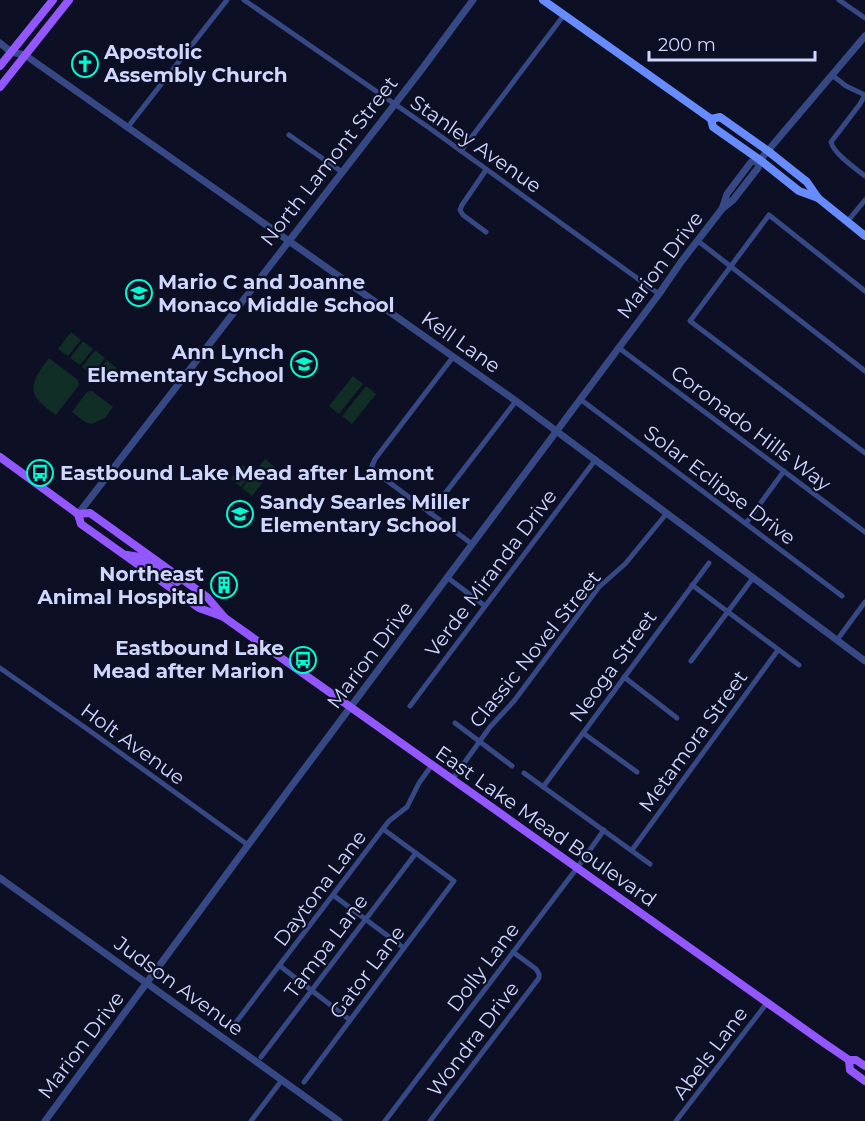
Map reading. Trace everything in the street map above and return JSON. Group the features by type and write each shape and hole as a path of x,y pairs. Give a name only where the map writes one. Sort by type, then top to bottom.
{"main road":[{"path":"0,66 53,0"},
{"path":"0,87 69,0"},
{"path":"543,0 711,118 720,117 768,151 807,182 818,198 865,236"},
{"path":"711,118 713,127 799,191 818,198"},
{"name":"East Lake Mead Boulevard","path":"0,457 78,514 81,524 199,608 225,618"},
{"name":"East Lake Mead Boulevard","path":"78,514 90,513 207,597 225,618 351,708 767,1003 849,1060 856,1060 865,1066"},
{"path":"123,554 140,557 177,582 182,579"},
{"name":"East Lake Mead Boulevard","path":"849,1060 850,1070 865,1081"}],"street":[{"path":"127,128 227,0"},
{"name":"Stanley Avenue","path":"244,0 461,151 659,294"},
{"name":"North Lamont Street","path":"78,514 473,0"},
{"path":"839,0 865,18"},
{"path":"461,151 564,15"},
{"name":"Marion Drive","path":"45,1121 722,209 734,200 758,168 760,160 865,36"},
{"name":"Kell Lane","path":"0,43 11,52 25,55 516,401 865,662"},
{"path":"832,75 846,86 865,95 831,142 832,147 865,176"},
{"path":"289,135 342,172"},
{"path":"486,170 460,210 463,215 486,232"},
{"path":"847,222 865,200"},
{"path":"865,291 769,215 690,321 865,453"},
{"path":"698,241 865,371"},
{"name":"Coronado Hills Way","path":"619,348 865,532"},
{"path":"453,357 372,466 374,471 472,544"},
{"name":"Solar Eclipse Drive","path":"580,399 842,596"},
{"path":"430,513 516,401"},
{"name":"Verde Miranda Drive","path":"410,706 596,459"},
{"path":"746,523 784,471"},
{"name":"Classic Novel Street","path":"453,780 490,727 526,686 599,587 625,564 667,513"},
{"name":"Neoga Street","path":"543,787 708,563"},
{"path":"448,578 485,606"},
{"path":"691,661 753,578"},
{"path":"692,585 799,665"},
{"path":"837,640 865,602"},
{"name":"Metamora Street","path":"632,850 778,650"},
{"name":"Holt Avenue","path":"0,668 248,845"},
{"path":"624,677 677,718"},
{"path":"455,723 512,766"},
{"path":"583,733 637,772"},
{"name":"Daytona Lane","path":"231,1029 389,821 407,807 419,783 432,765"},
{"path":"524,773 650,864"},
{"path":"383,829 416,853"},
{"name":"Dolly Lane","path":"385,1121 604,830"},
{"name":"Gator Lane","path":"304,1082 454,881 416,853"},
{"name":"Tampa Lane","path":"261,1057 416,853"},
{"name":"Judson Avenue","path":"0,878 339,1121"},
{"path":"333,895 404,948"},
{"name":"Wondra Drive","path":"430,1121 539,978 537,969 513,952"},
{"path":"280,966 350,1020"},
{"name":"Abels Lane","path":"676,1121 767,1003"},
{"path":"251,1121 282,1080"}],"green space":[{"path":"71,332 81,340 68,356 58,349"},
{"path":"83,341 93,349 80,365 70,358"},
{"path":"95,350 105,358 92,375 82,367"},
{"path":"49,358 78,380 79,385 56,415 42,404 34,391 36,379"},
{"path":"107,360 117,368 104,384 94,376"},
{"path":"353,376 363,384 339,414 329,406"},
{"path":"366,386 376,394 352,424 342,416"},
{"path":"92,391 113,407 105,418 92,424 85,422 72,412 87,392"},
{"path":"265,459 275,467 264,481 254,473"},
{"path":"242,465 252,473 241,487 231,479"},
{"path":"253,474 263,482 252,496 242,488"}],"place":[{"name":"Apostolic Assembly Church","path":"85,64"},
{"name":"Mario C and Joanne Monaco Middle School","path":"139,293"},
{"name":"Ann Lynch Elementary School","path":"304,364"},
{"name":"Eastbound Lake Mead after Lamont","path":"40,473"},
{"name":"Sandy Searles Miller Elementary School","path":"240,514"},
{"name":"Northeast Animal Hospital","path":"224,585"},
{"name":"Eastbound Lake Mead after Marion","path":"303,660"}]}
